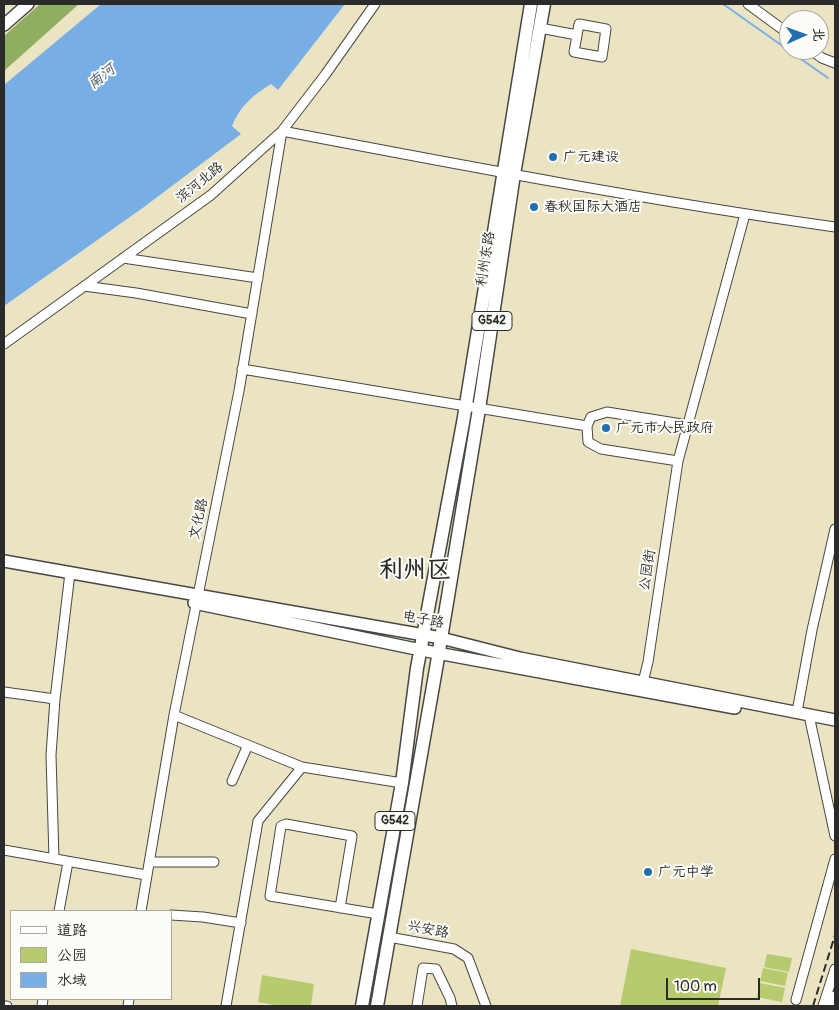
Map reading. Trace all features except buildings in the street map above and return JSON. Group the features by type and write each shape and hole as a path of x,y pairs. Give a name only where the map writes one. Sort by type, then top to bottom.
{"highway":[{"name":"利州东路","path":"441,638 479,409 531,4"},
{"name":"利州东路","path":"423,634 509,173 544,4"},
{"name":"G542","path":"362,1006 402,784 423,634"},
{"name":"G542","path":"377,1006 441,638"}],"main road":[{"path":"4,25 28,4"},
{"name":"电子路","path":"4,561 70,576 196,600 420,650 835,725"},
{"name":"电子路","path":"4,569 70,576"},
{"name":"电子路","path":"196,600 423,634 520,658 835,720"}],"street":[{"name":"滨河北路","path":"4,344 211,195 282,131 325,75 374,4"},
{"path":"748,4 779,27"},
{"path":"579,24 606,28 602,57 574,52 577,35 579,24"},
{"path":"540,28 577,35"},
{"path":"282,131 509,173 835,228"},
{"name":"文化路","path":"141,910 174,715 242,370 282,131"},
{"path":"678,461 601,448 588,442 587,426 591,417 607,412 688,425 745,214"},
{"path":"123,258 258,278"},
{"path":"84,286 136,293 252,314"},
{"path":"242,370 587,426"},
{"name":"公园街","path":"643,682 650,652 678,461 688,425"},
{"path":"797,712 812,630 835,529"},
{"path":"54,859 51,755 55,699 70,576"},
{"path":"4,692 55,699"},
{"path":"174,715 302,767 402,784"},
{"path":"810,720 835,836"},
{"path":"232,781 248,745"},
{"path":"226,1006 258,822 302,767"},
{"path":"340,908 352,836 286,824 281,826 270,896 340,908 378,914"},
{"path":"4,850 146,874"},
{"path":"796,1000 835,859"},
{"path":"59,910 68,862"},
{"path":"150,862 214,862"},
{"path":"172,915 203,917 240,923"},
{"name":"兴安路","path":"389,937 454,950 468,958 486,1006"},
{"path":"417,1006 423,968 436,969 452,1006"},
{"path":"823,1006 835,969"},
{"path":"832,1006 835,996"}],"green space":[{"path":"40,4 79,4 4,71 4,36"},
{"path":"631,949 726,968 718,1006 620,1006"},
{"path":"767,954 792,958 789,972 764,967"},
{"path":"763,968 788,973 785,986 760,981"},
{"path":"262,975 314,984 311,1006 280,1006 258,1002"},
{"path":"760,983 785,988 782,1002 757,997"}],"water":[{"name":"南河","path":"101,4 345,4 278,90 271,84 258,92 243,107 232,126 241,134 144,207 4,306 4,85"}],"waterway":[{"path":"723,4 828,78"}],"railway":[{"path":"813,1006 835,935"}],"place":[{"name":"广元建设","path":"553,157"},
{"name":"春秋国际大酒店","path":"534,207"},
{"name":"广元市人民政府","path":"606,428"},
{"name":"广元中学","path":"648,872"}],"district":[{"name":"利州区","path":"415,571"}]}
